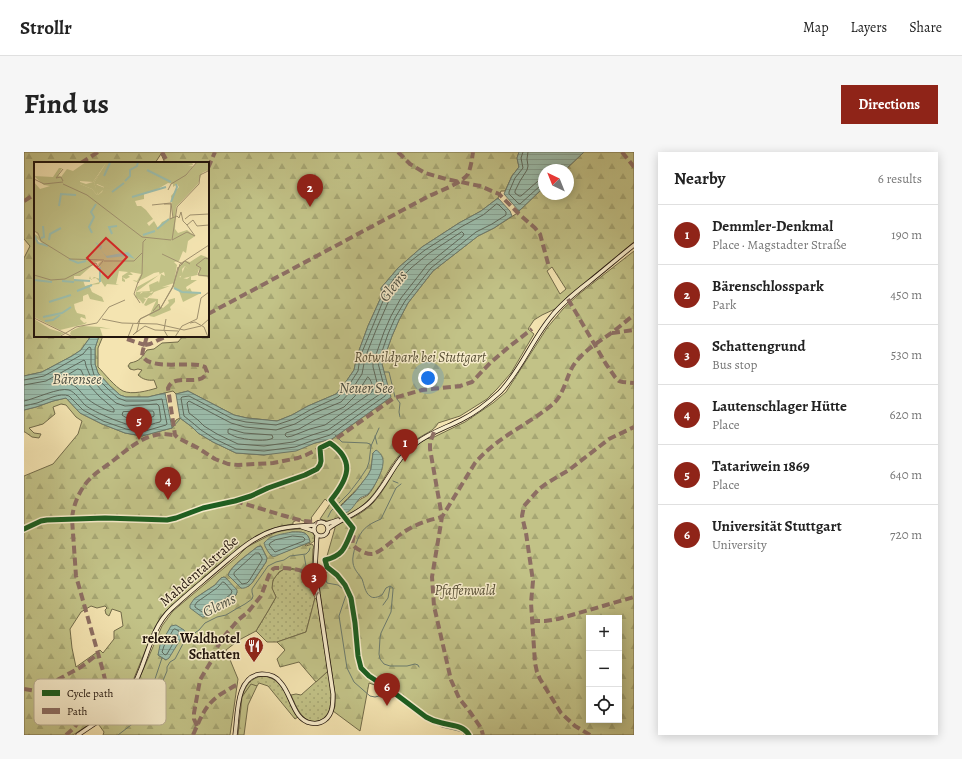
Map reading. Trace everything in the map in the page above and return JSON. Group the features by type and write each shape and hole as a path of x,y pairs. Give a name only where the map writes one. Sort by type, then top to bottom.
{"main road":[{"path":"317,544 328,529 359,512 370,502 382,487 397,462 412,446 425,437 472,414 502,390 514,375 535,340 553,315 574,294 634,245"},
{"path":"235,735 241,690 250,678 260,674 271,675 280,682 286,690 298,714 306,721 312,724 320,723 330,714 333,706 333,694 316,579 315,569 317,535 314,531 317,523 320,522 326,524 349,517"},
{"path":"326,524 328,529"},
{"name":"Mahdentalstraße","path":"137,679 157,626 170,608 253,540 276,529 292,526 315,525"},
{"name":"Mahdentalstraße","path":"301,526 314,531"},
{"path":"317,535 322,536"},
{"name":"Mahdentalstraße","path":"78,735 92,725"}],"green space":[{"path":"24,152 519,152 517,158 519,167 512,176 505,191 501,191 498,198 481,211 459,223 422,247 398,268 381,288 382,295 368,326 357,356 354,370 336,394 277,421 234,415 188,391 176,394 173,391 148,397 126,397 120,395 110,386 98,373 95,364 95,348 99,337 103,337 98,348 98,367 113,383 123,391 131,393 157,388 154,380 141,378 138,375 142,370 130,369 128,366 130,363 140,359 147,350 154,349 162,343 178,342 182,337 209,337 209,162 165,162 161,154 156,162 34,162 34,337 90,337 81,350 72,356 42,372 24,376 24,258 30,246 24,239"},
{"name":"Rotwildpark bei Stuttgart","path":"584,152 634,152 634,242 567,297 555,309 534,320 528,329 534,334 511,373 487,399 460,416 438,423 432,430 419,438 402,452 392,465 380,486 357,510 331,521 320,519 330,504 325,499 310,521 303,521 299,519 293,522 293,524 268,530 246,543 166,611 160,618 134,679 34,679 34,725 88,725 73,735 24,735 24,476 53,464 78,434 82,421 76,417 66,405 61,404 53,407 55,414 43,424 29,428 34,433 41,434 39,438 32,437 24,432 24,410 66,398 80,413 102,424 125,433 142,436 172,428 176,420 180,418 198,433 236,453 264,455 332,439 390,398 382,364 392,336 408,303 433,271 478,236 494,228 519,211 538,193 538,200 574,200 574,164 571,164","holes":["552,267 566,289 560,294 547,271","373,453 382,469 376,483 368,495 357,502 340,506 366,478 371,469","91,606 97,608 105,606 107,608 105,610 106,614 109,616 112,609 121,612 123,626 114,631 114,639 103,653 100,650 76,667 70,629 81,612"]},
{"name":"Pfaffenwald","path":"634,251 634,735 467,735 463,732 431,721 389,690 369,683 360,731 333,711 335,706 335,693 318,579 322,578 322,574 325,570 328,572 332,568 329,565 327,556 335,528 334,526 355,516 370,506 386,486 399,464 418,444 427,438 430,439 465,422 493,403 506,392 547,328 563,309 579,294"},
{"path":"299,529 314,533 316,538 313,542 305,545 312,544 314,547 312,570 313,577 290,568 279,572 273,580 272,588 276,597 256,631 239,640 226,650 238,679 230,735 103,735 104,732 99,725 166,725 166,679 139,679 162,626 173,611 247,547 277,532","holes":["292,532 302,532 306,534 310,542 274,556 271,555 265,546","261,546 267,558 266,562 252,583 249,586 241,588 228,575 236,564 257,547","224,577 237,592 236,595 217,610 194,599","176,625 166,660 158,655"]},
{"path":"284,569 303,572 308,575 311,581 313,578 316,590 313,593 315,598 306,632 277,642 267,642 256,631 276,597 272,588 274,579 277,574"},
{"path":"315,598 317,600 328,671 316,682 299,662 280,667 277,659 285,650 277,642 306,632"},
{"path":"328,671 332,694 327,715 321,720 315,722 305,719 295,705 291,695 301,695"},
{"path":"263,676 276,681 281,686 298,717 295,719 268,686 259,683 257,686 251,685 242,697 245,689 251,681"},
{"path":"251,684 257,686 248,705 244,735 238,735 242,697"}],"water":[{"path":"519,152 584,152 571,164 538,164 538,193 519,211 504,194 512,176 519,167 517,158"},
{"name":"Neuer See","path":"498,198 510,211 512,216 494,228 478,236 433,271 408,303 392,336 382,364 391,397 332,439 315,443 296,451 264,455 236,453 198,433 180,418 176,394 188,391 234,415 277,421 336,394 354,370 357,356 368,326 382,295 381,288 398,268 422,247 459,223 481,211"},
{"name":"Bärensee","path":"90,337 99,337 95,348 95,364 98,373 120,395 126,397 148,397 165,393 172,428 142,436 125,433 80,413 66,398 24,410 24,376 42,372 81,350"},
{"path":"376,450 383,459 383,466 375,484 368,494 360,498 350,511 345,513 340,511 339,508 355,492 368,475 371,469 373,453"},
{"path":"292,532 302,532 306,534 310,542 276,556 271,555 264,543 270,538"},
{"path":"261,546 267,558 266,562 252,583 247,587 241,588 228,575 233,567 257,547"},
{"path":"224,577 237,590 236,595 217,611 214,610 204,617 190,608 190,605 194,599"},
{"path":"176,625 185,632 169,658 166,660 158,655 160,645 171,626"}],"waterway":[{"path":"384,372 389,372 395,397"},
{"path":"397,399 400,403 400,417"},
{"path":"172,428 181,418"},
{"name":"Glems","path":"328,517 331,511 349,493 367,468 371,446 379,428"},
{"path":"335,435 342,442 367,443 371,446"},
{"name":"Glems","path":"375,436 377,444"},
{"path":"393,481 398,483"},
{"path":"356,544 362,531 372,523 381,519 396,488 401,484"},
{"path":"355,547 353,559 355,570 362,579 368,595 371,597 377,597 382,595 386,588 390,586 393,588 391,612 380,638 380,659 384,664 390,666 407,666 415,664 419,667"},
{"name":"Glems","path":"164,679 167,667 170,662 175,659 185,640 199,630 205,623 217,617 226,615 252,599 252,589 268,566 290,556 306,554 310,548"},
{"path":"304,555 306,566 312,570"},
{"path":"318,572 322,572 324,574 327,583 338,585 347,592 339,616 347,668 354,682 370,696 375,697 387,694 397,697 413,711 432,722 442,727 463,732 464,735"},
{"path":"383,605 388,598 390,587"},
{"path":"155,679 162,658"},
{"name":"Glems","path":"118,735 131,725"}],"marked path":[{"path":"83,162 98,152"},
{"path":"162,152 167,162"},
{"path":"209,166 215,152"},
{"path":"398,152 410,164 425,173 480,186 499,194 540,234 549,267"},
{"path":"209,313 429,196 461,181 468,174 473,152"},
{"path":"622,152 634,167"},
{"path":"24,201 34,195"},
{"path":"568,299 615,377 619,381 634,383"},
{"path":"354,535 354,547 365,553 373,554 384,548 410,528 426,521 442,517 475,463 503,438 553,404 560,396 573,366 581,356 634,315"},
{"path":"147,337 142,356 147,361 162,364 199,365 205,367 207,372 204,377 194,380 176,381 171,383 168,388 175,435 215,459 228,464 238,465 273,463 298,458 330,443 394,398 422,390 460,386 472,382 490,363 532,329"},
{"path":"612,333 634,330"},
{"path":"145,345 165,337"},
{"path":"127,339 145,345"},
{"path":"590,735 575,726 561,713 537,672 535,663 531,603 533,581 522,516 524,506 539,489 569,470 609,439 634,427"},
{"path":"434,432 430,443 430,449 442,517 432,577 434,606 451,680 459,698 481,728 483,735"},
{"path":"105,679 76,576 72,519 76,501 81,490 97,472 135,444 155,435 175,435"},
{"path":"235,501 303,521 317,523"},
{"path":"197,726 194,719 194,713 200,680 226,634 238,620 248,612 261,596 269,575 273,569 283,568 303,571 309,576 314,592 318,594"},
{"path":"532,621 558,619 634,597"},
{"path":"58,679 81,667 98,654"},
{"path":"193,735 209,704 219,695 240,684"},
{"path":"24,689 34,691"},
{"path":"66,735 76,725"}],"cycle path":[{"path":"24,529 41,521 47,520 105,518 167,520 176,518 203,508 251,496 268,488 305,475 317,469 321,461 320,448 330,443 344,457 347,470 342,485 331,500 353,528 344,549 332,558 325,560 327,567 337,575 345,585 351,598 358,656 361,668 369,676 426,717 457,726 464,729 469,735"}],"place":[{"name":"Bärenschlosspark","path":"310,207"},
{"name":"Tatariwein 1869","path":"139,440"},
{"name":"Demmler-Denkmal","path":"405,462"},
{"name":"Lautenschlager Hütte","path":"168,500"},
{"name":"Schattengrund","path":"314,596"},
{"name":"relexa Waldhotel Schatten","path":"254,663"},
{"name":"Universität Stuttgart","path":"387,706"}]}
